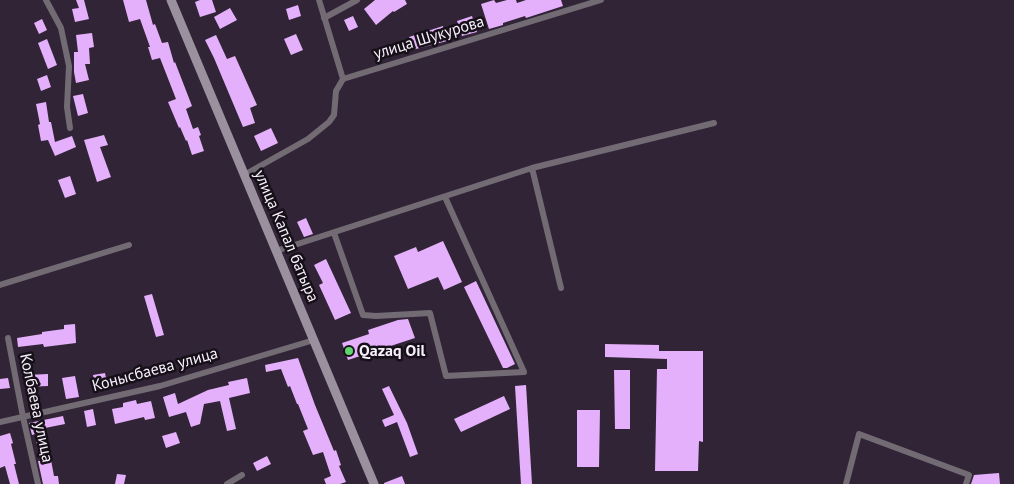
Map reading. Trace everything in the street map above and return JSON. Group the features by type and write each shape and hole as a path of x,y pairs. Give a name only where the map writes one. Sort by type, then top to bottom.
{"main road":[{"name":"улица Капал батыра","path":"171,0 374,484"}],"street":[{"path":"46,0 61,28 69,66 66,107 70,128"},
{"path":"244,176 308,139 329,122 334,115 336,91 343,79 319,0"},
{"path":"324,18 358,0"},
{"name":"улица Шукурова","path":"343,79 601,0"},
{"path":"276,251 532,168 714,123"},
{"path":"532,168 561,288"},
{"path":"334,233 363,315 430,313 446,376 524,372 445,197"},
{"path":"0,285 129,245"},
{"name":"Колбаева улица","path":"8,338 22,417 38,484"},
{"name":"Конысбаева улица","path":"0,422 160,386 314,340"},
{"path":"846,484 859,434 969,475 966,484"},
{"path":"227,484 242,475"}],"building":[{"path":"76,0 84,0 89,19 75,22 72,9 79,8"},
{"path":"123,0 146,0 153,25 155,24 162,43 168,42 174,63 192,106 186,109 193,129 198,127 204,151 192,155 187,140 179,128 168,102 176,99 160,58 152,60 148,47 150,47 140,19 129,22"},
{"path":"212,0 216,12 200,17 195,2"},
{"path":"375,0 405,0 407,4 393,11 376,25 364,9"},
{"path":"494,0 496,3 516,0 517,3 526,0 561,0 563,6 526,18 525,16 489,29 481,4"},
{"path":"298,5 301,16 289,20 286,9"},
{"path":"230,8 237,20 220,29 214,17"},
{"path":"353,16 358,27 349,31 344,20"},
{"path":"472,16 477,32 462,36 457,21"},
{"path":"42,19 47,30 39,34 34,23"},
{"path":"443,26 447,41 412,50 409,37"},
{"path":"92,33 94,47 89,48 90,64 85,64 89,80 76,83 74,52 78,52 76,35"},
{"path":"296,34 303,50 291,55 284,39"},
{"path":"216,35 227,59 235,56 257,105 250,108 255,123 243,127 205,40"},
{"path":"47,39 57,65 48,69 38,43"},
{"path":"47,75 51,87 41,91 37,79"},
{"path":"83,94 88,113 78,116 73,96"},
{"path":"46,102 55,142 72,136 76,147 55,156 48,140 41,141 38,125 40,124 36,104"},
{"path":"271,128 278,143 261,151 254,136"},
{"path":"104,135 108,145 100,147 111,177 97,182 84,140"},
{"path":"70,176 76,194 65,198 58,180"},
{"path":"306,218 313,234 304,237 297,222"},
{"path":"443,241 462,282 444,290 438,277 408,289 394,256 416,247 418,252"},
{"path":"326,259 351,313 335,320 319,285 323,283 314,265"},
{"path":"476,281 515,364 507,368 503,368 464,287"},
{"path":"152,294 164,335 156,337 144,296"},
{"path":"408,319 415,338 348,360 342,343 369,334 368,330 398,320"},
{"path":"75,324 76,343 44,347 43,344 18,347 17,338 64,329 64,325"},
{"path":"605,344 659,345 659,351 703,351 703,442 699,441 698,471 655,471 657,369 667,369 667,359 605,357"},
{"path":"298,358 334,451 336,450 341,465 339,466 346,482 326,484 324,479 331,476 323,452 313,455 303,431 308,429 281,369 266,372 265,365"},
{"path":"614,370 630,370 630,429 615,429"},
{"path":"105,373 108,388 96,390 93,375"},
{"path":"48,374 48,386 26,387 26,375"},
{"path":"75,376 79,397 66,399 62,378"},
{"path":"8,378 10,388 0,389 0,379"},
{"path":"247,378 250,393 229,398 236,429 227,431 220,401 204,404 200,424 191,427 186,412 169,417 163,397 175,393 178,404 208,390 229,385 228,382"},
{"path":"526,385 532,484 521,484 515,386"},
{"path":"389,386 407,423 418,454 410,457 397,422 385,427 382,420 394,415 382,389"},
{"path":"504,396 510,409 461,432 454,419"},
{"path":"136,400 137,404 151,401 155,418 145,420 144,417 115,424 112,409 123,407 123,403"},
{"path":"93,409 96,425 87,427 84,411"},
{"path":"577,410 600,410 599,467 577,467"},
{"path":"63,416 65,424 45,428 54,476 58,476 59,484 43,484 35,434 32,435 29,423"},
{"path":"176,432 180,443 166,448 162,436"},
{"path":"10,433 19,484 10,484 5,466 0,468 0,436"},
{"path":"267,456 271,464 257,471 253,463"},
{"path":"999,473 1000,484 971,484 974,475"},
{"path":"117,474 126,475 124,484 115,484"},
{"path":"402,476 405,484 384,484 384,483"}],"place":[{"name":"Qazaq Oil","path":"349,351"}]}
